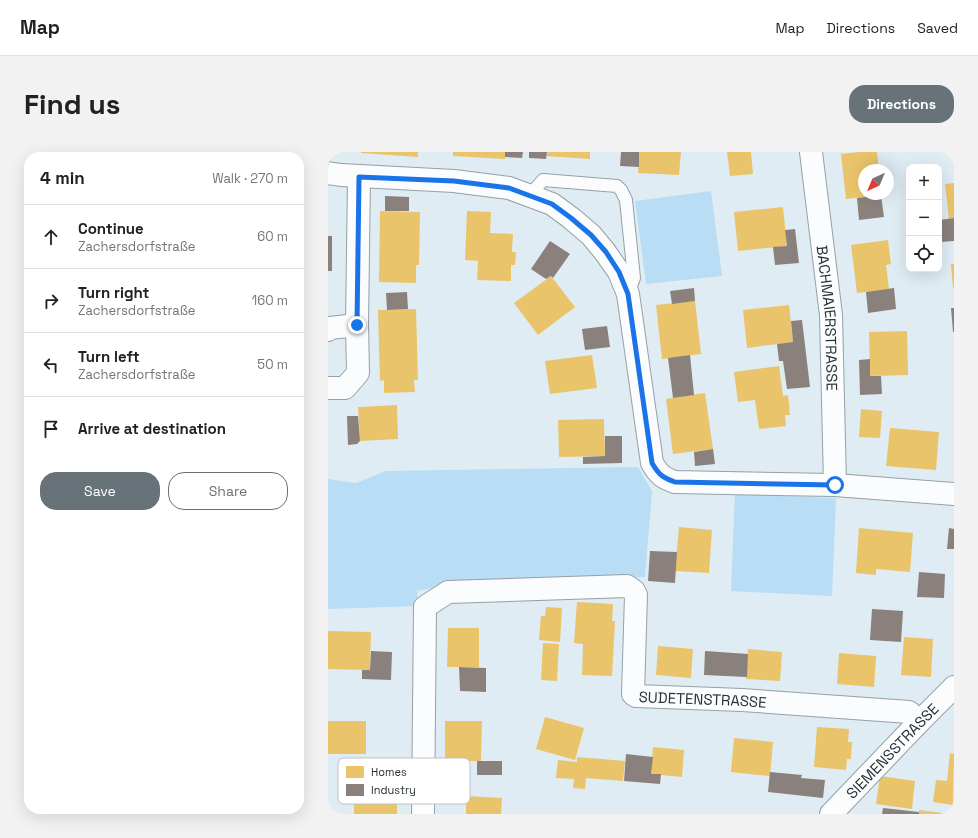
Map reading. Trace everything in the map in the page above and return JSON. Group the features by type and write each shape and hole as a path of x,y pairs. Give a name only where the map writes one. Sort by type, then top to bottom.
{"street":[{"name":"BACHMAIERSTRASSE","path":"812,152 831,315 835,485"},
{"path":"328,173 341,176 454,181 509,188 552,204 591,235 606,252 619,272 628,294 652,463 658,473 665,478 675,482 835,485 954,494"},
{"path":"328,388 345,388 358,373 357,325 359,177"},
{"path":"328,330 330,328 357,325"},
{"name":"SUDETENSTRASSE","path":"423,758 424,607 448,592 627,586 634,591 636,595 633,694 636,696 742,700 909,712 919,722"},
{"name":"SIEMENSSTRASSE","path":"831,814 954,687"},
{"name":"SUDETENSTRASSE","path":"423,804 423,814"}],"lane":[{"path":"530,195 543,180 617,186 621,190 626,200 634,278 628,294"}],"shaded area":[{"path":"711,191 722,276 646,284 635,201"},
{"path":"638,467 652,491 645,577 452,584 417,591 418,606 328,609 328,479 356,483 386,471"},
{"path":"735,494 836,498 832,596 731,591"}],"building: Homes":[{"path":"418,152 418,157 361,153"},
{"path":"453,152 505,152 505,159 453,156"},
{"path":"547,152 590,152 590,159 546,156"},
{"path":"639,152 681,152 679,175 638,173"},
{"path":"727,152 751,152 753,174 730,176"},
{"path":"877,152 878,164 858,164 858,198 846,199 841,154"},
{"path":"954,183 954,218 949,219 945,184"},
{"path":"783,207 787,246 738,251 734,212"},
{"path":"380,211 420,212 419,265 416,265 416,283 379,282"},
{"path":"467,211 491,212 490,233 513,234 512,252 516,252 515,265 511,265 511,281 477,280 478,261 465,260"},
{"path":"888,240 891,264 886,265 889,289 857,293 851,245"},
{"path":"951,264 954,264 954,288 953,288"},
{"path":"551,276 575,307 538,335 514,303"},
{"path":"695,301 701,354 662,359 656,305"},
{"path":"789,305 793,342 747,348 743,310"},
{"path":"416,309 418,380 414,380 415,392 384,393 384,380 380,381 378,310"},
{"path":"907,331 908,375 870,376 869,332"},
{"path":"592,355 597,388 550,394 545,361"},
{"path":"779,366 783,396 788,395 790,415 785,415 786,426 759,429 755,400 738,402 734,372"},
{"path":"705,393 713,449 673,454 666,399"},
{"path":"397,405 398,439 360,441 358,407"},
{"path":"861,409 882,411 880,438 859,437"},
{"path":"604,419 605,456 559,457 558,420"},
{"path":"890,428 939,432 936,470 886,466"},
{"path":"679,527 712,530 709,573 675,571"},
{"path":"859,528 913,533 910,572 876,569 876,575 856,573"},
{"path":"577,602 613,604 612,621 615,621 612,676 582,675 583,644 574,643"},
{"path":"546,607 562,608 560,642 539,640 541,616 545,616"},
{"path":"448,628 479,628 479,667 447,667"},
{"path":"328,631 371,632 370,670 328,669"},
{"path":"904,637 933,639 931,677 901,675"},
{"path":"543,643 559,644 557,681 541,680"},
{"path":"658,646 693,649 691,678 656,675"},
{"path":"748,649 782,652 780,681 746,679"},
{"path":"839,653 876,656 874,687 837,684"},
{"path":"545,717 584,728 575,760 536,749"},
{"path":"328,721 366,721 366,754 328,754"},
{"path":"445,721 482,721 481,761 470,761 470,758 445,758"},
{"path":"817,727 849,729 848,742 852,742 851,759 847,759 846,770 814,767"},
{"path":"734,738 773,742 770,776 731,772"},
{"path":"653,747 684,750 682,777 651,774"},
{"path":"950,753 954,754 953,805 933,802 936,780 947,781"},
{"path":"577,757 625,761 623,781 586,778 585,789 573,788 574,779 556,778 558,760 577,762"},
{"path":"880,776 915,781 912,809 876,804"},
{"path":"470,796 502,798 501,814 466,814 466,804 470,804"},
{"path":"354,804 397,804 397,814 354,814"},
{"path":"919,810 943,813 943,814 919,814"}],"building: Industry":[{"path":"505,152 523,152 522,158 505,157"},
{"path":"529,152 547,152 546,159 529,158"},
{"path":"621,152 639,152 639,167 620,166"},
{"path":"385,196 409,197 409,211 385,211"},
{"path":"857,198 858,200 882,200 884,217 859,220"},
{"path":"954,218 954,241 942,242 942,220"},
{"path":"795,229 799,263 775,265 773,247 787,246 785,230"},
{"path":"328,236 332,236 332,271 328,271"},
{"path":"550,241 570,254 553,278 551,276 546,279 531,269"},
{"path":"694,288 695,301 672,304 670,291"},
{"path":"894,288 896,309 868,313 866,292"},
{"path":"407,292 408,309 387,310 386,293"},
{"path":"951,308 954,308 954,332 953,332"},
{"path":"802,320 810,387 787,389 783,361 779,361 777,344 793,342 791,321"},
{"path":"607,326 610,347 585,350 582,329"},
{"path":"690,355 694,395 673,398 668,358"},
{"path":"870,359 870,376 881,376 882,394 860,395 859,360"},
{"path":"347,416 358,416 360,441 357,444 348,445"},
{"path":"605,436 622,436 622,463 583,464 583,457 605,456"},
{"path":"713,449 715,464 695,466 694,452"},
{"path":"949,528 954,529 954,549 947,549"},
{"path":"650,551 677,552 675,583 648,581"},
{"path":"919,572 945,574 944,598 917,597"},
{"path":"872,609 903,611 901,642 870,640"},
{"path":"371,651 392,652 391,680 362,679 362,670 370,670"},
{"path":"705,651 748,654 747,677 704,675"},
{"path":"459,667 486,668 486,692 460,691"},
{"path":"626,754 653,757 651,774 661,774 660,784 624,781"},
{"path":"477,761 502,761 502,775 477,775"},
{"path":"770,772 802,775 801,778 825,780 823,798 768,792"},
{"path":"883,808 919,812 919,814 882,814"}],"route":[{"path":"357,325 359,177 454,181 509,188 530,195 552,204 591,235 606,252 619,272 628,294 652,463 658,473 675,482 835,485"}]}
